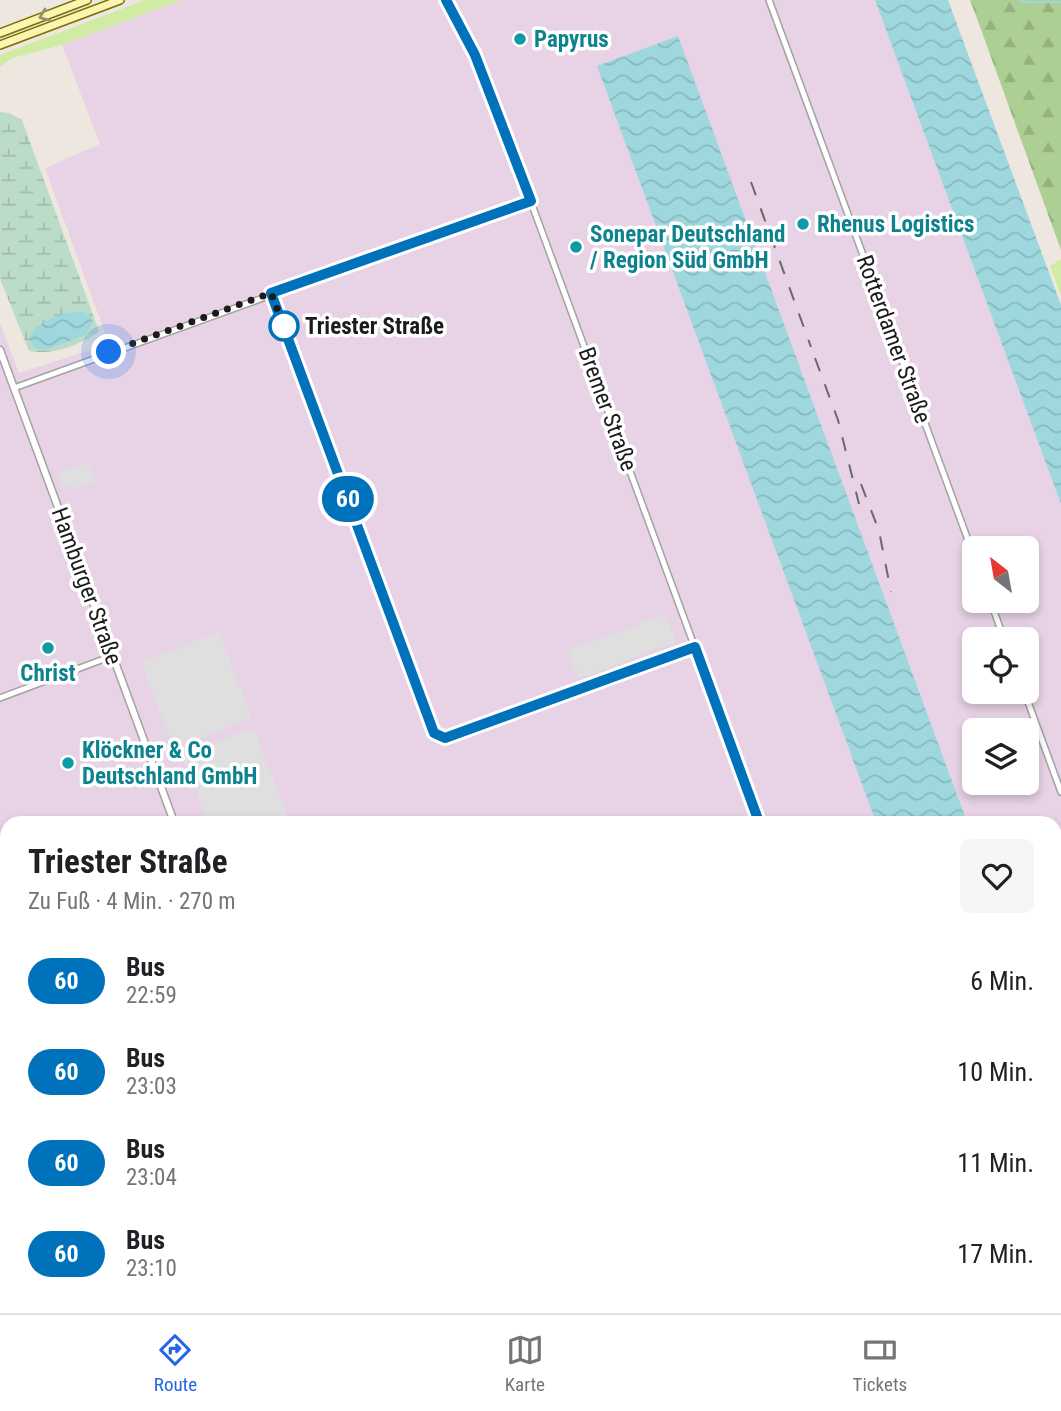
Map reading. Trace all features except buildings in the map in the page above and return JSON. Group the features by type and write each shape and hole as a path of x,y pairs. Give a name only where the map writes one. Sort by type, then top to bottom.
{"main road":[{"path":"0,33 87,0"},
{"path":"0,45 120,0"}],"street":[{"name":"Bremer Straße","path":"446,0 475,55 531,201 757,816"},
{"name":"Rotterdamer Straße","path":"769,0 967,536"},
{"path":"14,388 531,201"},
{"path":"271,293 434,733 445,738 695,647"},
{"name":"Hamburger Straße","path":"1,354 172,816"},
{"path":"0,698 113,656"},
{"path":"1029,704 1061,792"}],"shaded area":[{"path":"182,0 875,0 1061,504 1061,816 0,816 0,323 19,373 109,344 45,168 100,144 62,45"},
{"path":"89,462 97,481 74,490 72,485 63,488 57,474"},
{"path":"665,614 676,642 579,679 568,651"},
{"path":"219,632 252,718 173,748 141,662"},
{"path":"254,728 287,815 205,816 182,754"}],"green space":[{"path":"145,0 182,0 62,45 12,58 0,67 0,55"},
{"path":"970,0 1061,0 1061,250 975,13"},
{"path":"0,112 9,113 22,120 99,331 84,341 56,351 29,351 0,279"},
{"path":"1061,259 1061,295 1050,266"}],"water":[{"path":"875,0 948,0 1061,305 1061,504"},
{"path":"678,36 965,816 874,816 597,66"},
{"path":"81,311 90,315 93,322 86,335 42,351 34,347 29,338 39,326 58,316"}],"waterway":[{"path":"1019,0 1061,2"}],"railway":[{"path":"751,182 811,347"},
{"path":"815,358 838,420 859,504"},
{"path":"861,484 879,531 891,592"}],"bus line":[{"name":"60","path":"446,0 475,55 531,201 271,293 434,733 445,738 695,647 757,816"}],"place":[{"name":"Papyrus","path":"520,39"},
{"name":"Rhenus Logistics","path":"803,224"},
{"name":"Sonepar Deutschland / Region Süd GmbH","path":"576,247"},
{"name":"Triester Straße","path":"284,326"},
{"name":"Christ","path":"48,648"},
{"name":"Klöckner & Co Deutschland GmbH","path":"68,763"}],"route":[{"path":"109,352 271,293 288,337 284,326"}]}
